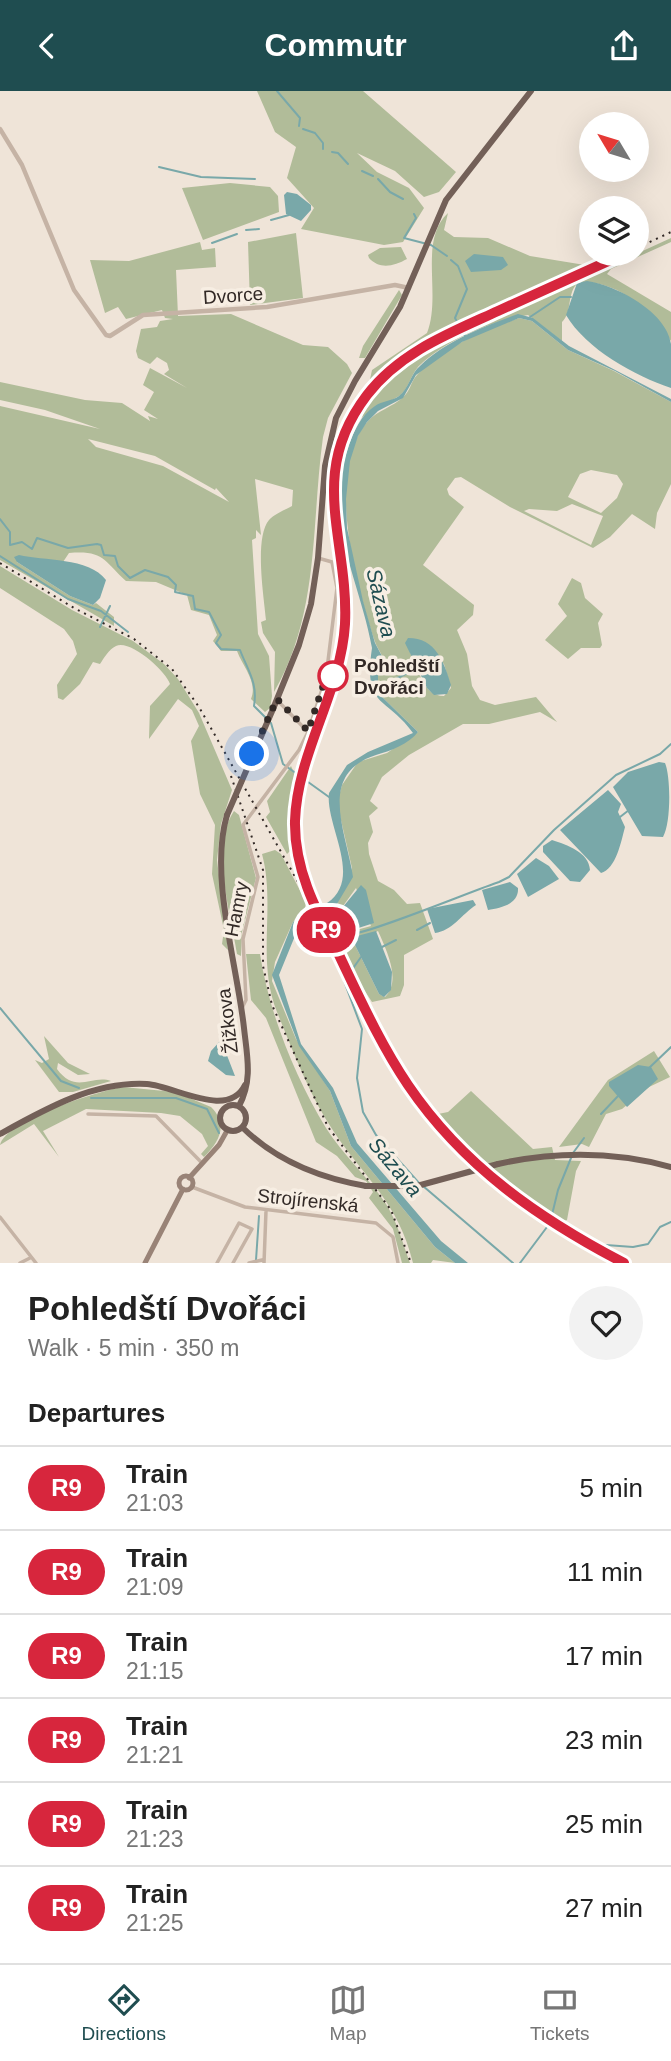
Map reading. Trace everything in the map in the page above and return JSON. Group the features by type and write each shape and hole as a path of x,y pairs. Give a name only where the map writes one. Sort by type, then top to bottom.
{"main road":[{"name":"Žižkova","path":"242,1127 246,1116 239,1106 247,1089 249,1073 242,1008 220,868 227,815 305,627 318,558 328,446 339,412 356,377 394,319 446,200 531,91"},
{"path":"0,1134 67,1100 110,1086 149,1084 218,1102 231,1100 243,1089 249,1073"},
{"path":"198,1096 223,1110"},
{"path":"228,1129 220,1120 223,1110 229,1105 239,1106"},
{"path":"228,1129 242,1127 263,1146 289,1162 322,1176 366,1186 417,1186 498,1164 568,1153 618,1156 671,1167"},
{"path":"190,1178 219,1146 228,1129"},
{"path":"145,1263 183,1189 180,1181 184,1177 190,1178"},
{"path":"183,1189 192,1187 190,1178"}],"street":[{"name":"Dvorce","path":"0,129 22,165 74,290 106,335 110,336 143,315 267,307 395,285 409,288"},
{"name":"Hamry","path":"242,1008 246,1000 243,939 258,877 243,828 287,767 308,731 326,677 337,587 333,565 318,558"},
{"path":"277,699 308,731"},
{"path":"88,1114 156,1116 202,1163"},
{"name":"Strojírenská","path":"192,1187 226,1202 266,1211 376,1223 393,1237 398,1263"},
{"path":"249,1263 263,1262 266,1211"},
{"path":"0,1217 36,1263"},
{"path":"218,1262 239,1223 251,1229 233,1263"},
{"path":"20,1263 31,1258"}],"green space":[{"path":"257,91 363,91 456,172 439,192 424,197 395,171 357,153 377,172 409,188 424,208 403,242 384,245 301,229 314,208 287,178 296,147 275,132"},
{"path":"230,183 270,187 278,196 279,212 203,240 182,188"},
{"path":"448,213 444,230 454,237 488,238 530,256 591,266 503,303 442,333 413,350 368,389 372,370 427,333 432,302 432,253 439,225"},
{"path":"296,233 303,298 250,305 248,242"},
{"path":"671,238 671,242 649,252 649,248"},
{"path":"200,242 202,250 215,248 216,267 176,270 178,316 231,314 303,345 328,347 347,364 352,373 328,418 323,437 307,599 289,662 274,692 275,652 263,633 261,622 266,620 261,568 262,540 269,520 292,506 293,490 255,479 261,535 256,530 256,538 252,540 258,634 269,656 272,696 270,708 265,712 251,699 253,687 237,651 221,651 213,641 217,635 209,615 191,610 187,595 156,582 126,581 102,558 90,553 69,553 63,562 25,557 17,562 70,596 93,605 96,603 114,617 114,626 0,560 0,406 100,429 45,410 0,400 0,382 85,400 122,403 150,421 148,416 158,419 144,410 154,392 143,385 150,368 187,388 164,374 169,370 167,363 157,357 150,364 138,358 136,351 141,329 157,327 160,321 173,319 165,318 162,310 126,319 118,307 105,313 90,260 129,261","holes":["88,439 155,456 215,490 216,488 229,502 163,466 96,447"]},
{"path":"401,247 407,259 392,265 373,262 368,255 380,248"},
{"path":"610,266 618,266 607,274 671,312 671,341 654,319 632,299 607,286 579,282 572,291 562,322 562,341 528,315 485,327 443,347 417,368 402,394 362,418 372,397 387,378 426,350"},
{"path":"399,290 402,295 365,358 359,358 363,346"},
{"path":"519,318 532,321 568,350 671,402 671,484 657,513 655,529 632,514 610,537 593,548 510,507 461,477 455,478 447,489 449,495 464,507 423,565 474,605 473,615 457,630 467,654 472,686 480,700 495,705 536,697 557,722 540,712 489,724 463,724 409,755 382,777 370,801 378,808 369,816 373,832 368,843 369,854 378,881 394,890 407,904 420,903 433,939 404,955 404,985 400,996 372,1002 355,976 326,911 337,904 352,868 337,803 342,785 358,762 387,753 418,732 378,693 378,676 383,658 367,616 353,559 346,497 348,468 355,442 368,421 405,395 415,377 427,365 478,334","holes":["591,470 617,475 623,484 617,498 601,513 568,497 580,474","572,504 603,516 591,545 524,511 557,511","420,641 444,664 451,688 444,696 437,695 426,687 410,653","356,888 371,926 349,932 338,913","378,931 392,974 390,990 385,997 379,994 354,943"]},
{"path":"0,566 72,610 133,641 164,664 178,679 199,713 232,790 221,824 217,860 228,950 222,944 224,930 212,874 215,825 200,794 191,741 199,726 192,710 178,699 149,739 150,706 170,684 147,657 122,645 111,649 100,664 93,662 80,684 63,700 58,698 57,685 77,654 73,641 64,629 0,588"},
{"path":"572,578 581,583 585,598 603,614 598,623 602,645 600,648 581,648 568,659 545,640 567,616 558,604"},
{"path":"291,766 296,785 296,805 294,847 287,854 266,817 270,812 267,801"},
{"path":"234,811 239,815 256,878 242,932 241,956 237,954 223,861 227,826"},
{"path":"275,850 281,854 306,902 304,914 293,922 275,962 272,981 296,1039 330,1091 351,1146 435,1247 455,1263 433,1260 431,1263 413,1263 407,1242 390,1208 334,1132 302,1073 277,1012 268,973 267,893 262,854"},
{"path":"246,954 260,954 277,1022 304,1088 333,1138 386,1204 397,1225 410,1263 402,1263 393,1229 369,1198 373,1192 366,1181 355,1177 337,1156 316,1142 266,1018 251,1000"},
{"path":"44,1036 68,1063 90,1074 78,1075 58,1063 57,1069 64,1077 77,1082 111,1081 73,1092 59,1092 35,1060 42,1063 49,1059"},
{"path":"654,1051 670,1077 649,1087 622,1109 606,1114 589,1147 582,1144 559,1147 608,1080"},
{"path":"123,1087 175,1092 211,1107 220,1120 218,1139 204,1157 201,1154 208,1146 202,1134 180,1116 86,1109 43,1131 59,1157 34,1124 0,1145 6,1135 18,1126 54,1108"},
{"path":"471,1091 533,1149 552,1147 555,1160 581,1161 576,1171 567,1220 559,1223 496,1177 442,1122 438,1114 448,1112"}],"water":[{"path":"287,192 297,194 311,205 311,210 301,221 286,214 284,195"},
{"path":"474,254 503,257 508,265 501,270 471,272 465,261"},
{"path":"587,281 625,294 660,321 671,344 671,388 612,360 575,327 566,315 577,283"},
{"path":"518,314 533,318 569,346 671,399 671,402 615,371 568,350 532,321 519,318 462,342 416,375 403,398 378,411 367,422 358,436 350,461 346,499 347,528 363,601 375,643 383,658 378,676 378,693 418,732 399,747 358,764 346,776 341,790 340,807 353,877 337,904 297,931 279,975 301,1044 333,1088 357,1143 441,1241 468,1263 455,1263 435,1247 351,1146 330,1091 299,1046 272,975 293,922 327,903 338,892 342,880 343,866 329,806 329,793 347,765 368,752 413,733 379,699 371,682 372,648 341,523 339,498 342,472 351,440 366,414 378,404 402,393 417,369 430,357 466,335"},
{"path":"19,555 89,567 106,580 100,598 93,605 70,596 17,562 14,557"},
{"path":"408,638 426,642 437,653 451,685 447,694 434,695 427,688 405,643"},
{"path":"659,762 665,763 668,779 669,812 666,831 663,837 642,836 613,787 628,772"},
{"path":"608,790 621,804 618,812 625,827 614,861 601,873 560,830"},
{"path":"552,840 576,850 586,858 590,870 580,882 570,881 543,852 543,846"},
{"path":"536,858 549,866 559,879 528,897 517,874"},
{"path":"510,882 518,888 516,898 503,906 488,910 482,890"},
{"path":"361,885 366,890 374,923 349,931 338,913"},
{"path":"473,900 476,905 452,926 435,933 427,909"},
{"path":"376,931 392,972 391,990 384,997 379,994 354,943 357,936"},
{"path":"221,1040 235,1076 226,1075 208,1061 211,1051"},
{"path":"638,1065 651,1067 658,1079 627,1107 609,1086 609,1082"}],"waterway":[{"path":"277,91 300,118 299,126"},
{"path":"303,129 315,133 323,143 323,149"},
{"path":"332,152 338,153 348,164"},
{"path":"159,167 201,177 255,179"},
{"path":"362,171 373,176"},
{"path":"378,179 390,192 403,199"},
{"path":"414,214 416,218 404,238 431,245 447,256"},
{"path":"271,220 289,215"},
{"path":"246,230 259,229"},
{"path":"212,243 237,234"},
{"path":"451,260 458,266 467,289 455,318 465,336"},
{"path":"530,317 560,297 571,297"},
{"path":"0,519 10,532 10,545 22,542 32,549 37,538 68,548 97,544 101,545 104,555 115,556 118,566 130,578 145,570 168,577 176,585 175,592 193,596 195,609 209,612 221,635 216,643 221,649 240,650 253,684 254,706 267,719"},
{"path":"0,556 68,599 101,611 128,632"},
{"path":"100,627 110,606"},
{"path":"378,688 417,668"},
{"path":"271,723 283,764 329,797"},
{"path":"330,908 340,927 349,934 358,933 499,882 509,877 554,830 616,775 660,754 671,744"},
{"path":"620,817 629,810"},
{"path":"417,930 430,923"},
{"path":"382,947 396,940"},
{"name":"Sázava","path":"361,957 344,981 362,1029 357,1078 363,1112 376,1135 419,1183"},
{"path":"0,1008 61,1081 79,1088"},
{"path":"649,1068 671,1047"},
{"path":"601,1114 619,1095"},
{"path":"91,1098 176,1098 207,1109 219,1133"},
{"path":"573,1153 584,1138"},
{"path":"520,1263 550,1223 558,1190 571,1158"},
{"name":"Sázava","path":"423,1186 513,1263"},
{"path":"256,1260 259,1216"},
{"path":"606,1245 633,1247 648,1244 660,1227 671,1222"}],"railway":[{"path":"649,242 671,232"},
{"path":"603,266 449,336 414,355 398,366 370,394 351,424 341,452 337,479 337,507 347,592 344,648 306,771 298,821 298,839 306,875 318,909 379,1034 416,1092 440,1123 467,1151 526,1201 628,1263"},
{"path":"0,563 74,608 134,639 172,669 199,707 302,889"},
{"path":"231,776 263,870 263,966 272,1005 328,1127 391,1210 411,1263"}],"train":[{"name":"R9","path":"597,266 478,320 404,358 377,383 351,421 336,463 333,487 334,518 345,603 344,633 339,658 301,781 295,824 296,847 307,889 376,1031 418,1099 460,1149 505,1191 557,1227 624,1263"}],"place":[{"name":"Pohledští Dvořáci","path":"333,676"}],"route":[{"path":"252,754 277,699 292,712 297,723 308,731 326,677 333,676"}]}
